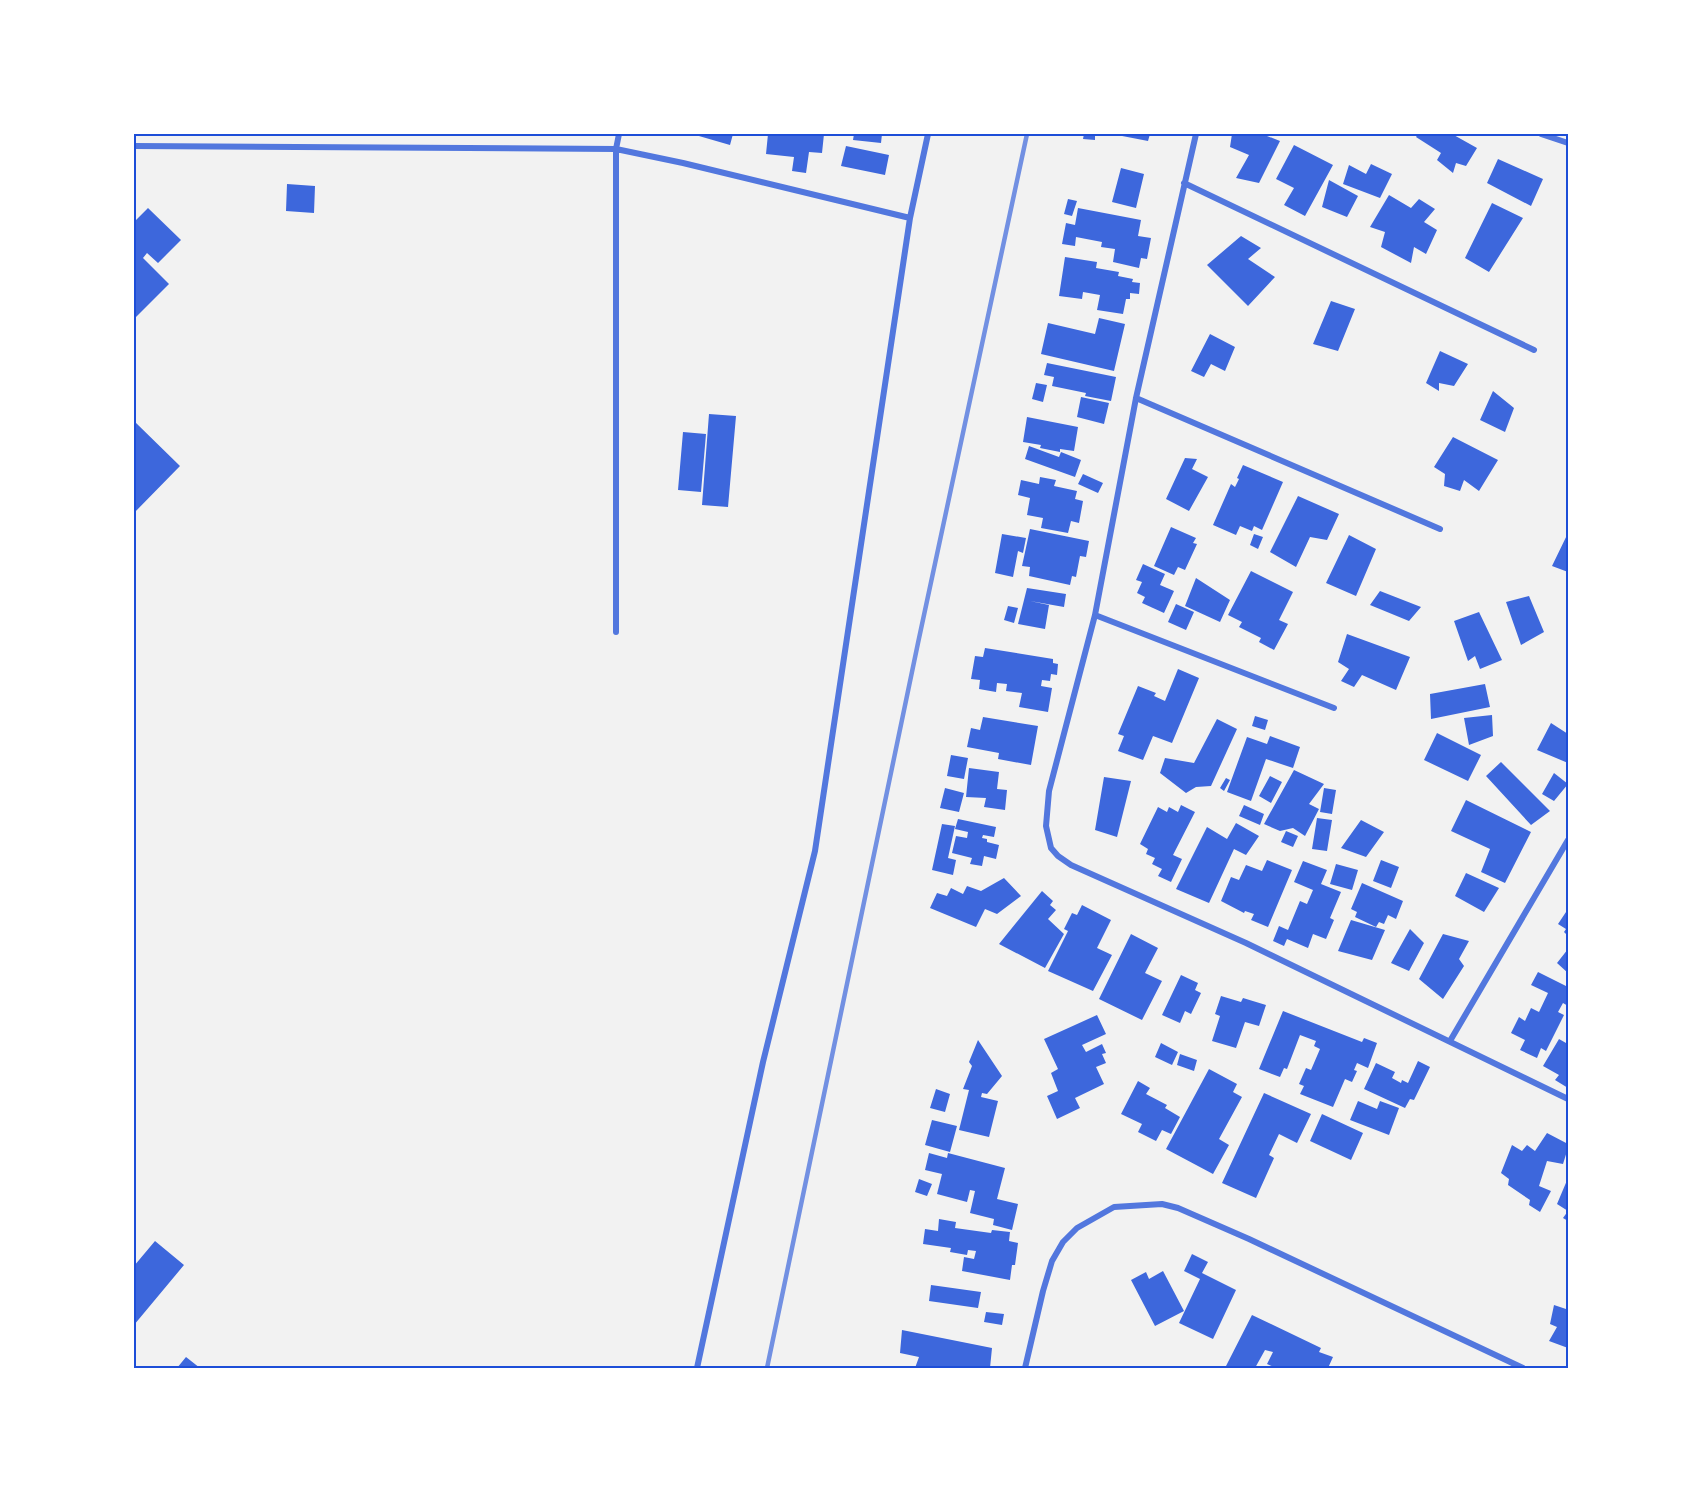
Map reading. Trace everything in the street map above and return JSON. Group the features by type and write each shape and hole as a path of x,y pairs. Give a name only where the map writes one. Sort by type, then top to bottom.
{"street":[{"path":"616,632 616,149 619,134"},
{"path":"697,1368 764,1062 815,851 910,218 928,134"},
{"path":"1196,134 1136,398 1095,615 1049,791 1046,826 1051,848 1071,865 1246,943 1569,1098"},
{"path":"1541,134 1569,143"},
{"path":"134,146 616,149 910,218"},
{"path":"1184,183 1534,350"},
{"path":"1136,398 1440,529"},
{"path":"1095,615 1334,708"},
{"path":"1450,1041 1567,845"},
{"path":"1025,1368 1052,1261 1063,1242 1077,1228 1114,1207 1162,1204 1178,1208 1249,1239 1523,1368"}],"building":[{"path":"692,134 733,134 730,145"},
{"path":"768,134 824,134 822,153 809,152 806,173 792,171 794,157 766,154"},
{"path":"854,134 882,134 881,143 853,140"},
{"path":"1084,134 1095,134 1095,140 1083,139"},
{"path":"1117,134 1150,134 1148,141"},
{"path":"1232,134 1262,134 1280,141 1259,183 1236,178 1249,155 1230,147"},
{"path":"1418,134 1452,134 1477,148 1466,166 1456,163 1453,173 1437,160 1441,153 1416,137"},
{"path":"1294,145 1333,165 1305,216 1284,205 1294,188 1276,179"},
{"path":"846,146 889,155 885,175 841,166"},
{"path":"1498,159 1543,179 1531,206 1487,183"},
{"path":"1371,164 1392,174 1380,198 1343,184 1349,165 1366,174"},
{"path":"1121,168 1144,174 1136,208 1112,202"},
{"path":"1329,180 1358,196 1347,217 1322,207"},
{"path":"287,184 315,186 314,213 286,211"},
{"path":"1389,195 1411,208 1419,199 1435,209 1424,222 1437,230 1426,254 1414,247 1411,263 1381,247 1385,232 1370,227"},
{"path":"1068,199 1077,201 1072,216 1064,214"},
{"path":"1492,203 1523,218 1489,272 1465,258"},
{"path":"148,208 181,240 158,263 147,253 143,258 169,284 134,319 134,222"},
{"path":"1078,208 1141,220 1138,236 1151,238 1147,259 1141,258 1139,268 1113,262 1115,249 1101,247 1102,242 1076,237 1075,246 1062,244 1066,223 1075,225"},
{"path":"1241,236 1261,248 1248,259 1275,277 1248,306 1207,265"},
{"path":"1065,257 1097,262 1096,268 1119,272 1118,276 1133,279 1132,282 1140,283 1139,294 1130,293 1130,299 1126,299 1123,314 1097,310 1100,295 1083,292 1082,299 1059,296"},
{"path":"1331,301 1355,309 1338,351 1313,344"},
{"path":"1099,318 1125,324 1114,371 1041,354 1048,323 1095,334"},
{"path":"1210,334 1235,347 1225,371 1211,364 1204,377 1191,371"},
{"path":"1440,351 1468,364 1454,386 1439,383 1439,391 1426,383"},
{"path":"1047,363 1116,377 1111,401 1052,386 1054,377 1044,375"},
{"path":"1036,383 1047,385 1043,402 1032,399"},
{"path":"1493,391 1514,408 1505,432 1480,420"},
{"path":"1081,397 1109,403 1104,424 1077,417"},
{"path":"709,414 736,416 728,507 702,505"},
{"path":"1027,417 1078,427 1074,451 1060,449 1060,452 1040,448 1041,445 1023,442"},
{"path":"134,421 180,466 134,513"},
{"path":"683,432 706,434 701,492 678,490"},
{"path":"1453,437 1498,460 1479,491 1464,480 1460,491 1444,486 1445,474 1434,467"},
{"path":"1029,446 1059,457 1061,452 1081,460 1075,477 1025,459"},
{"path":"1185,458 1197,459 1192,469 1208,477 1189,511 1166,499"},
{"path":"1243,465 1283,482 1262,530 1254,526 1252,531 1240,526 1236,535 1213,525 1231,484 1235,487 1239,479 1237,478"},
{"path":"1083,474 1103,483 1098,493 1078,484"},
{"path":"1040,477 1056,480 1054,486 1077,491 1075,499 1083,501 1079,523 1071,521 1068,533 1041,528 1043,518 1027,515 1030,498 1018,495 1021,480 1039,484"},
{"path":"1298,496 1339,514 1327,540 1310,537 1296,567 1270,552"},
{"path":"1171,527 1196,538 1193,543 1197,544 1185,570 1178,567 1174,575 1154,566"},
{"path":"1030,529 1089,541 1086,557 1080,556 1076,577 1072,576 1070,585 1029,576 1030,567 1022,566"},
{"path":"1568,533 1568,572 1552,566"},
{"path":"1002,534 1026,538 1023,553 1018,551 1013,577 995,573"},
{"path":"1254,534 1263,537 1258,549 1250,545"},
{"path":"1349,535 1376,549 1356,596 1326,583"},
{"path":"1143,564 1165,574 1160,585 1174,591 1164,613 1142,603 1145,597 1137,593 1142,582 1136,580"},
{"path":"1251,571 1293,592 1279,620 1288,624 1274,650 1259,642 1261,638 1239,627 1242,622 1228,615"},
{"path":"1196,578 1230,600 1220,622 1185,606"},
{"path":"1027,588 1066,594 1064,607 1030,601 1049,605 1045,629 1018,624"},
{"path":"1380,591 1421,607 1409,621 1370,605"},
{"path":"1529,596 1544,632 1521,645 1506,602"},
{"path":"1176,604 1194,612 1186,630 1168,622"},
{"path":"1008,606 1018,608 1014,623 1004,620"},
{"path":"1479,612 1502,660 1480,669 1475,656 1468,661 1454,621"},
{"path":"1347,634 1410,657 1396,690 1362,675 1354,687 1341,681 1349,669 1338,662"},
{"path":"985,648 1053,659 1053,663 1058,664 1057,675 1051,674 1050,681 1042,680 1041,686 1052,688 1048,712 1019,707 1022,693 1006,691 1007,684 997,683 996,692 979,689 980,680 971,679 975,656 983,657"},
{"path":"1178,669 1199,678 1172,743 1153,736 1143,760 1118,751 1124,736 1118,734 1138,686 1156,693 1154,696 1165,701"},
{"path":"1485,684 1490,707 1431,719 1430,694"},
{"path":"1492,715 1493,736 1469,745 1464,718"},
{"path":"1255,716 1268,720 1265,730 1252,726"},
{"path":"983,717 1038,726 1031,765 998,759 999,753 967,747 971,728 980,730"},
{"path":"1217,719 1237,729 1211,786 1196,787 1186,793 1160,773 1165,758 1194,763"},
{"path":"1551,723 1568,734 1568,763 1537,750"},
{"path":"1437,733 1481,755 1468,781 1424,760"},
{"path":"1270,736 1300,747 1293,768 1266,759 1251,801 1227,792 1247,737 1267,744"},
{"path":"951,755 968,758 964,779 947,776"},
{"path":"1501,762 1550,811 1531,825 1486,776"},
{"path":"969,768 999,772 997,789 1007,790 1005,810 984,807 986,798 966,797"},
{"path":"1294,770 1324,784 1309,804 1319,809 1305,836 1293,828 1280,831 1264,824"},
{"path":"1554,773 1568,784 1554,801 1542,794"},
{"path":"1270,776 1282,782 1271,803 1259,796"},
{"path":"1104,777 1131,781 1117,837 1095,830"},
{"path":"1226,778 1230,780 1224,791 1220,788"},
{"path":"945,788 964,793 959,812 940,808"},
{"path":"1324,788 1336,790 1332,814 1320,812"},
{"path":"1466,800 1531,832 1505,883 1481,872 1490,849 1451,831"},
{"path":"1181,805 1195,812 1173,855 1182,859 1171,882 1158,876 1162,869 1152,864 1155,858 1146,854 1148,849 1140,844 1158,807 1167,812 1169,807 1178,812"},
{"path":"1244,805 1264,814 1260,825 1239,816"},
{"path":"1317,818 1332,820 1327,851 1312,849"},
{"path":"958,819 996,827 994,837 983,835 982,838 999,845 996,859 984,856 982,866 970,864 972,858 952,853 956,836 967,838 968,832 955,829"},
{"path":"1361,820 1384,832 1366,857 1341,848"},
{"path":"1236,823 1259,836 1246,855 1234,849 1209,903 1176,889 1207,827 1227,839"},
{"path":"942,824 955,826 948,858 956,860 953,875 932,870"},
{"path":"1286,831 1298,836 1293,847 1281,842"},
{"path":"1267,860 1292,870 1268,927 1251,920 1254,914 1245,911 1244,913 1221,901 1231,877 1239,880 1246,865 1262,871"},
{"path":"1381,860 1399,867 1391,888 1373,881"},
{"path":"1303,861 1327,870 1321,884 1341,892 1330,918 1334,920 1326,939 1313,934 1308,948 1287,939 1284,946 1273,941 1279,926 1288,930 1300,901 1307,904 1313,890 1294,882"},
{"path":"1336,864 1358,870 1352,890 1330,884"},
{"path":"1466,873 1499,888 1484,912 1455,896"},
{"path":"1004,878 1021,896 997,914 985,909 976,927 930,908 937,893 947,896 951,888 963,894 967,886 981,891"},
{"path":"1362,883 1403,901 1396,919 1388,915 1384,924 1379,922 1376,927 1355,917 1357,912 1351,909"},
{"path":"1042,891 1053,901 1050,905 1056,910 1048,919 1064,934 1045,968 999,944"},
{"path":"1082,905 1111,920 1097,948 1112,955 1093,991 1048,971 1068,931 1064,929 1072,913 1077,915"},
{"path":"1568,909 1568,936 1564,932 1566,929 1558,924"},
{"path":"1351,920 1385,930 1372,960 1338,951"},
{"path":"1410,929 1424,943 1409,971 1391,963"},
{"path":"1131,934 1158,948 1145,973 1162,981 1142,1020 1099,999"},
{"path":"1443,934 1469,941 1459,959 1464,966 1443,999 1419,979"},
{"path":"1568,949 1568,973 1557,963"},
{"path":"1538,972 1568,987 1568,1006 1563,1003 1558,1012 1564,1015 1546,1051 1541,1048 1537,1058 1520,1050 1525,1040 1511,1033 1519,1017 1525,1021 1531,1008 1539,1012 1548,993 1531,985"},
{"path":"1181,975 1198,983 1195,990 1201,993 1191,1014 1185,1011 1180,1023 1162,1015"},
{"path":"1221,996 1241,1002 1243,998 1266,1005 1259,1026 1245,1022 1236,1048 1212,1041 1220,1016 1215,1014"},
{"path":"1283,1011 1362,1042 1364,1038 1377,1043 1368,1068 1357,1063 1354,1070 1357,1071 1352,1082 1345,1079 1333,1107 1300,1094 1304,1086 1299,1084 1306,1068 1311,1070 1320,1049 1314,1046 1316,1041 1300,1035 1287,1069 1284,1068 1280,1077 1259,1069"},
{"path":"1097,1015 1106,1034 1082,1045 1086,1052 1102,1044 1106,1053 1102,1054 1106,1063 1096,1067 1104,1084 1075,1098 1080,1108 1057,1119 1047,1096 1058,1091 1051,1073 1058,1069 1044,1039"},
{"path":"1559,1039 1566,1043 1568,1039 1568,1088 1555,1080 1559,1075 1543,1066"},
{"path":"978,1040 1002,1076 987,1094 982,1093 981,1097 998,1101 989,1137 959,1130 969,1090 963,1089 972,1066 969,1062"},
{"path":"1161,1043 1178,1052 1172,1065 1155,1057"},
{"path":"1180,1054 1197,1060 1194,1071 1177,1065"},
{"path":"1418,1061 1430,1067 1414,1100 1410,1099 1405,1108 1364,1089 1376,1063 1395,1072 1392,1078 1401,1083 1402,1080 1408,1083"},
{"path":"1209,1069 1237,1084 1233,1092 1242,1097 1219,1139 1229,1145 1213,1174 1166,1149"},
{"path":"1138,1081 1150,1088 1146,1094 1167,1105 1165,1108 1180,1117 1171,1134 1162,1130 1156,1141 1138,1132 1142,1124 1121,1114"},
{"path":"936,1089 950,1094 945,1112 930,1108"},
{"path":"1264,1093 1311,1114 1297,1143 1279,1134 1269,1155 1274,1158 1256,1198 1222,1183"},
{"path":"1358,1101 1377,1109 1380,1101 1399,1108 1389,1135 1350,1120"},
{"path":"1322,1114 1363,1133 1351,1160 1310,1141"},
{"path":"932,1120 957,1126 950,1152 925,1145"},
{"path":"1547,1133 1568,1144 1568,1148 1563,1164 1547,1161 1539,1186 1551,1191 1540,1212 1529,1205 1530,1200 1508,1185 1509,1179 1501,1173 1512,1145 1522,1151 1527,1145 1535,1151"},
{"path":"929,1153 947,1158 948,1153 1005,1168 997,1199 1018,1204 1012,1230 993,1225 994,1219 970,1213 975,1191 970,1190 967,1202 937,1194 942,1174 925,1170"},
{"path":"1568,1178 1568,1211 1557,1204"},
{"path":"919,1179 932,1184 927,1196 915,1192"},
{"path":"1568,1211 1568,1221 1563,1218"},
{"path":"939,1219 956,1222 955,1228 991,1233 992,1230 1010,1232 1009,1241 1018,1243 1010,1280 962,1271 964,1257 974,1259 976,1251 968,1250 967,1255 950,1252 951,1248 923,1244 925,1229 938,1231"},
{"path":"155,1241 184,1265 134,1325 134,1266"},
{"path":"1192,1254 1208,1262 1202,1273 1236,1290 1213,1339 1179,1323 1200,1279 1184,1271"},
{"path":"1163,1271 1184,1311 1155,1326 1131,1280 1146,1272 1149,1279"},
{"path":"931,1285 981,1292 978,1308 929,1301"},
{"path":"1554,1305 1566,1309 1568,1305 1568,1348 1549,1341 1557,1327 1550,1324"},
{"path":"986,1312 1004,1314 1002,1325 984,1322"},
{"path":"1252,1315 1321,1348 1319,1352 1333,1357 1328,1368 1276,1368 1267,1364 1273,1352 1265,1350 1255,1368 1226,1366"},
{"path":"902,1330 992,1348 990,1368 966,1366 965,1368 915,1368 919,1357 900,1353"},
{"path":"186,1357 200,1368 177,1368"}],"railway":[{"path":"767,1368 1027,134"}]}
